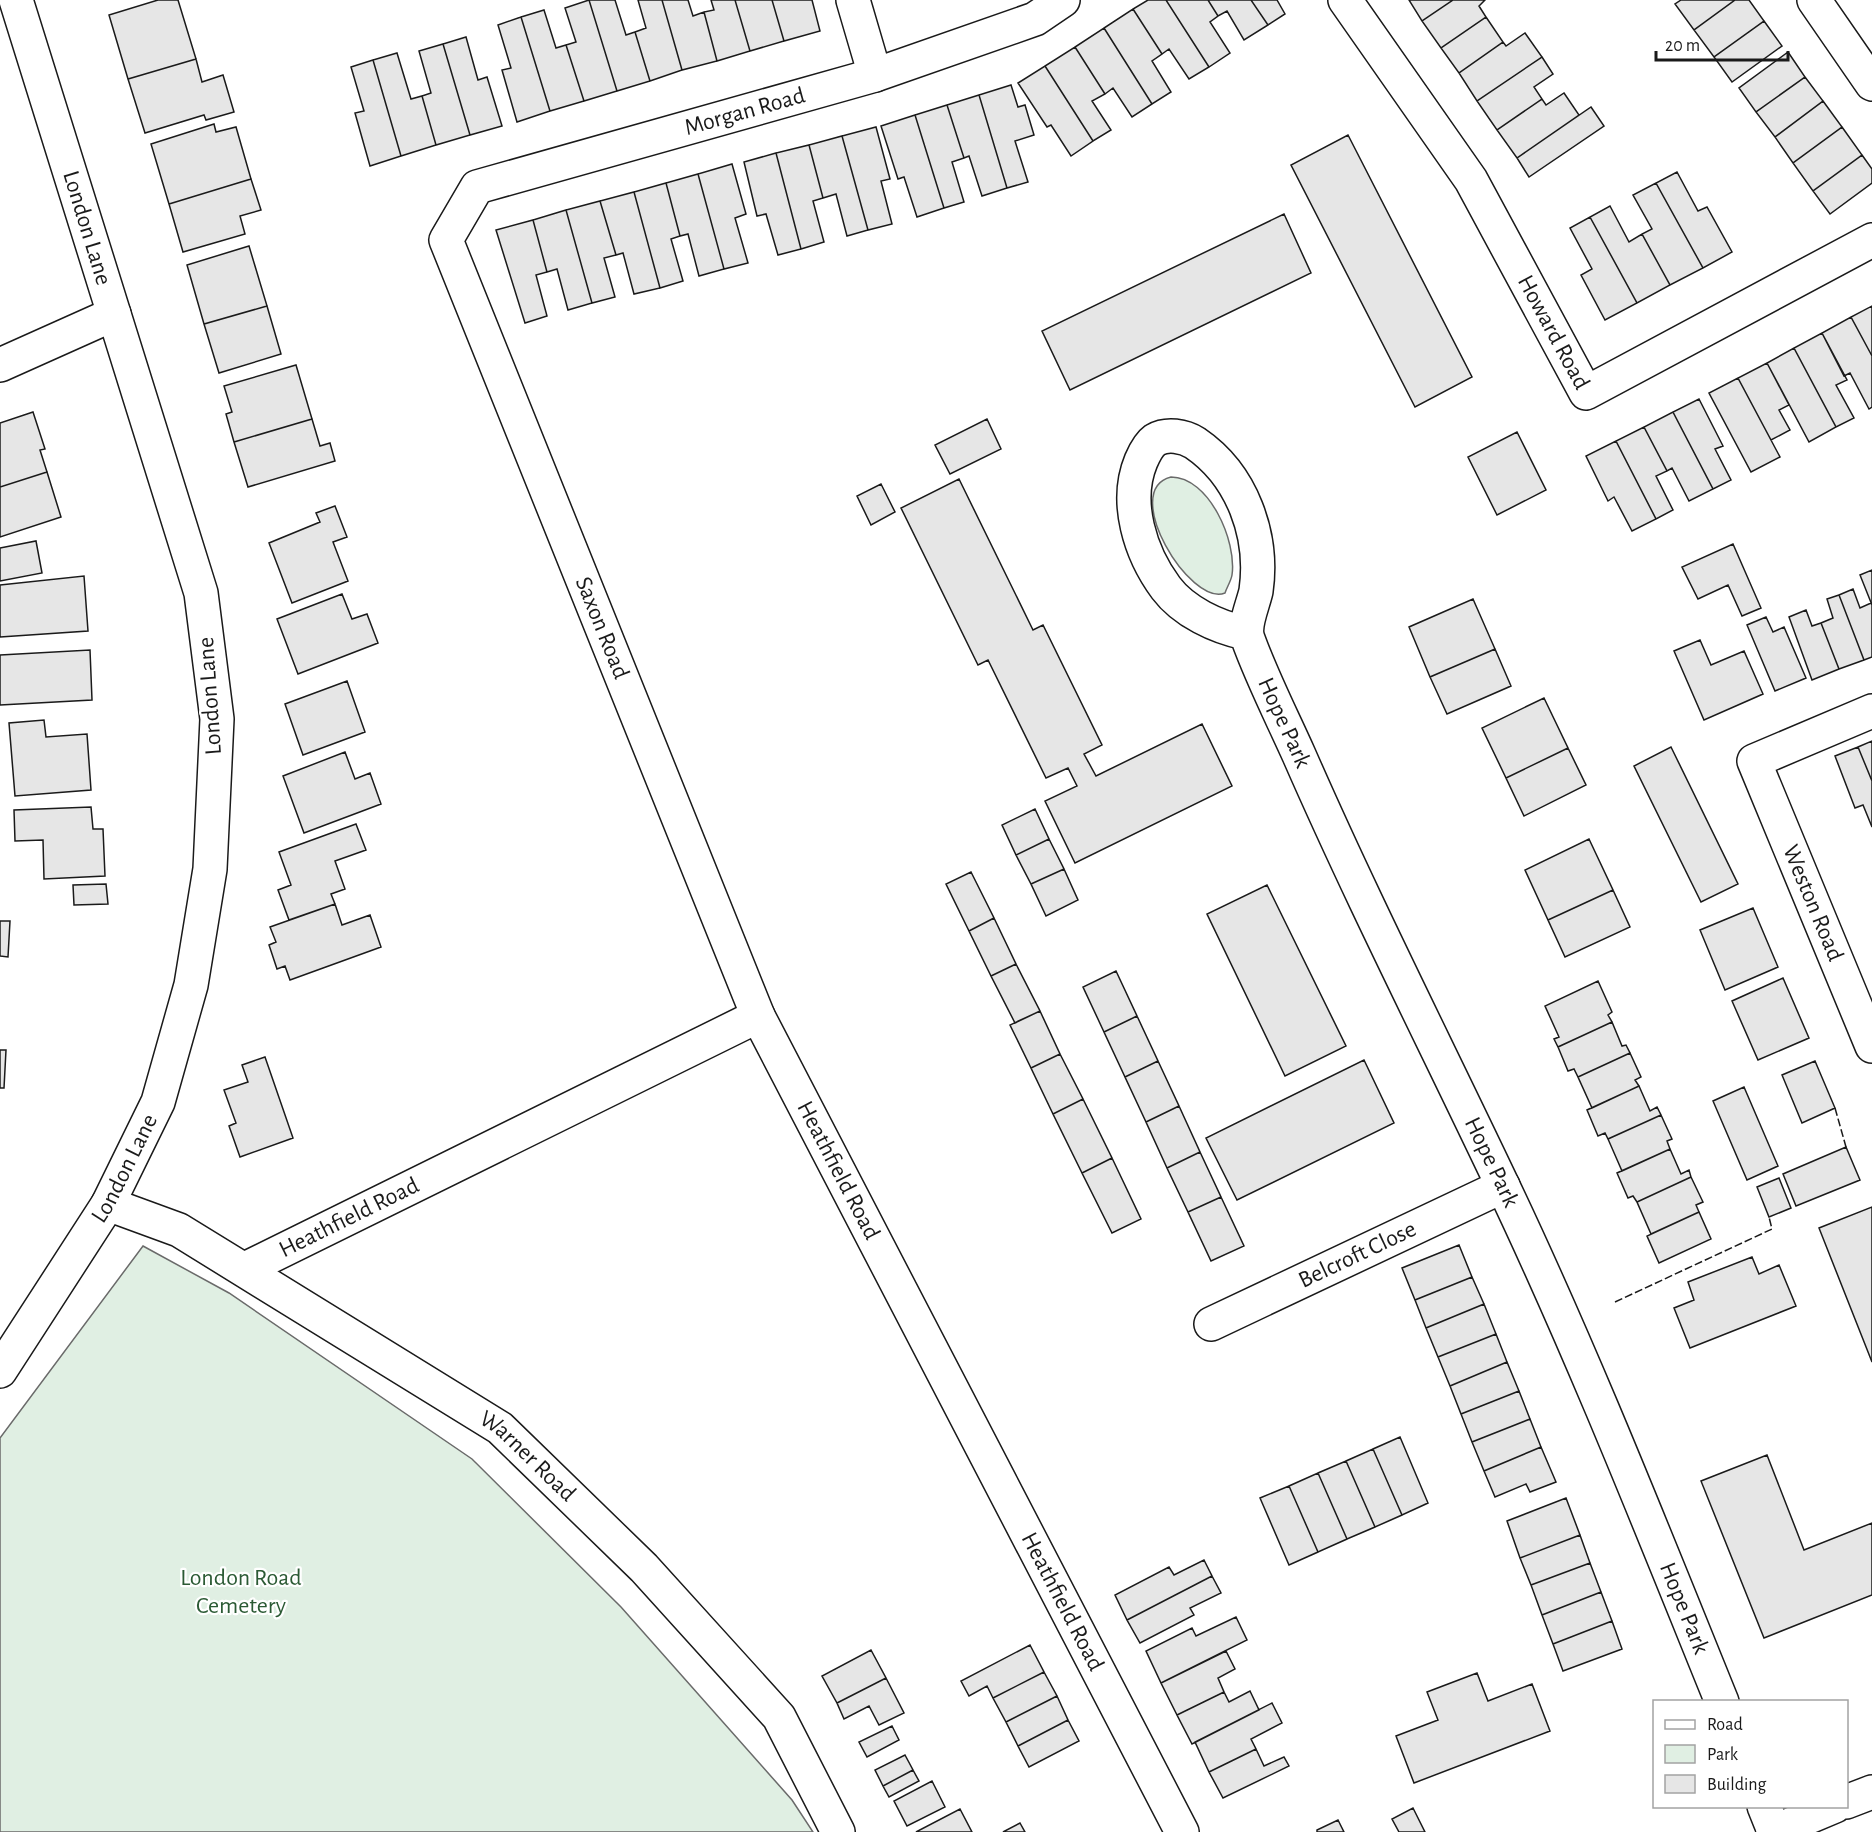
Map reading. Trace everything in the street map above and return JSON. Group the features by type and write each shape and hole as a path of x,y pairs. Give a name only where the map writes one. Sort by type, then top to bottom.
{"street":[{"name":"London Lane","path":"0,1371 108,1204 158,1102 191,985 210,869 217,719 201,593 16,0"},
{"path":"853,0 875,75"},
{"name":"Morgan Road","path":"446,240 477,187 875,75 1035,19 1063,0"},
{"name":"Howard Road","path":"1345,0 1471,180 1586,393 1872,240"},
{"path":"1814,0 1872,84"},
{"name":"Saxon Road","path":"446,240 758,1016"},
{"path":"0,364 114,314"},
{"path":"1174,435 1189,439 1211,454 1242,500 1254,530 1258,555 1256,587 1245,633 1227,629 1200,616 1168,590 1153,566 1135,516 1134,489 1145,452 1156,439 1174,435"},
{"name":"Hope Park","path":"1245,633 1323,811 1503,1186 1583,1359 1722,1700"},
{"name":"Weston Road","path":"1872,711 1754,761 1872,1046"},
{"name":"Heathfield Road","path":"245,1269 758,1016 1182,1832"},
{"name":"Belcroft Close","path":"1211,1324 1503,1186"},
{"name":"Warner Road","path":"108,1204 179,1230 500,1428 644,1568 779,1717 838,1832"},
{"path":"1848,1801 1872,1792"},
{"path":"1765,1808 1774,1832 1822,1818"}],"green space":[{"path":"1171,477 1185,480 1197,488 1218,513 1230,545 1232,561 1231,577 1225,593 1210,593 1194,583 1165,545 1156,523 1153,503 1157,486"},
{"name":"London Road Cemetery","path":"143,1246 229,1293 472,1459 621,1607 792,1800 813,1832 0,1832 0,1438"}],"building":[{"path":"158,0 178,0 196,59 128,79 109,15"},
{"path":"589,0 615,0 626,35 635,32 650,81 617,91"},
{"path":"589,0 617,91 584,101 566,45 576,42 565,8"},
{"path":"638,0 662,0 682,70 650,81 635,32 646,28"},
{"path":"662,0 688,0 693,16 704,12 717,61 682,70"},
{"path":"711,0 735,0 750,51 717,61 704,12 714,10"},
{"path":"735,0 772,0 784,41 750,51"},
{"path":"772,0 812,0 820,31 784,41"},
{"path":"1148,0 1166,0 1209,67 1189,79 1169,49 1162,54 1133,9"},
{"path":"1166,0 1208,0 1218,16 1210,22 1230,53 1209,67"},
{"path":"1208,0 1251,0 1268,25 1244,40 1227,11 1218,16"},
{"path":"1251,0 1277,0 1285,14 1268,25"},
{"path":"1409,0 1453,0 1422,21"},
{"path":"1453,0 1485,0 1479,6 1486,17 1441,48 1422,21"},
{"path":"1681,0 1735,0 1694,30 1675,4"},
{"path":"1735,0 1749,0 1764,21 1714,57 1694,30"},
{"path":"1133,9 1162,54 1152,61 1171,92 1152,104 1104,28"},
{"path":"544,10 556,48 566,45 584,101 550,111 521,17"},
{"path":"521,17 550,111 517,122 502,70 511,68 498,25"},
{"path":"1486,17 1503,42 1459,73 1441,48"},
{"path":"1764,21 1782,46 1732,82 1714,57"},
{"path":"1104,28 1152,104 1132,117 1113,88 1105,94 1075,47"},
{"path":"1525,33 1542,57 1477,101 1459,73 1503,42 1506,46"},
{"path":"466,37 478,80 487,77 502,126 470,135 443,44"},
{"path":"443,44 470,135 436,145 422,96 431,93 419,51"},
{"path":"1075,47 1105,94 1092,101 1111,130 1093,141 1045,66"},
{"path":"1788,52 1805,77 1756,112 1739,88"},
{"path":"397,53 411,99 422,96 436,145 401,156 373,60"},
{"path":"1542,57 1553,74 1534,87 1542,99 1497,130 1477,101"},
{"path":"196,59 202,82 223,75 234,112 206,120 204,115 145,133 128,79"},
{"path":"373,60 401,156 370,166 355,113 364,111 351,67"},
{"path":"1045,66 1093,141 1071,156 1051,125 1047,127 1018,83"},
{"path":"1805,77 1823,101 1775,137 1756,112"},
{"path":"1011,85 1018,107 1025,105 1034,135 1015,141 1028,182 1007,188 979,95"},
{"path":"1564,93 1579,115 1517,158 1497,130 1542,99 1546,105"},
{"path":"979,95 1007,188 982,196 969,156 964,158 947,105"},
{"path":"1823,101 1842,127 1793,163 1775,137"},
{"path":"947,105 964,158 952,162 964,202 944,208 915,115"},
{"path":"1591,107 1604,126 1529,177 1517,158"},
{"path":"915,115 944,208 917,217 904,177 898,179 881,126"},
{"path":"214,124 216,132 236,127 251,179 169,204 151,144"},
{"path":"876,127 890,179 881,181 892,224 868,230 842,136"},
{"path":"1842,127 1862,155 1813,191 1793,163"},
{"path":"1348,135 1472,377 1415,407 1291,165"},
{"path":"842,136 868,230 847,236 836,194 823,198 809,145"},
{"path":"809,145 823,198 813,201 824,242 801,249 776,153"},
{"path":"776,153 801,249 778,255 766,214 757,216 744,162"},
{"path":"1862,155 1872,169 1872,183 1830,214 1813,191"},
{"path":"732,164 746,214 735,218 748,263 724,269 698,174"},
{"path":"1677,172 1698,211 1707,207 1732,252 1703,268 1656,183"},
{"path":"698,174 724,269 699,276 688,234 680,236 666,183"},
{"path":"251,179 261,210 240,216 245,234 183,252 169,204"},
{"path":"666,183 680,236 671,239 683,281 660,288 634,192"},
{"path":"1656,183 1703,268 1670,285 1642,234 1652,229 1633,195"},
{"path":"634,192 660,288 634,294 623,253 616,255 600,201"},
{"path":"600,201 616,255 604,258 615,297 592,303 566,210"},
{"path":"1610,206 1629,242 1642,234 1670,285 1637,303 1590,217"},
{"path":"566,210 592,303 568,310 557,269 547,272 533,220"},
{"path":"1284,214 1311,273 1070,390 1042,331"},
{"path":"1590,217 1637,303 1605,320 1581,275 1592,269 1570,228"},
{"path":"533,220 547,272 536,275 547,316 525,323 496,230"},
{"path":"249,246 267,306 204,324 187,265"},
{"path":"267,306 281,354 219,373 204,324"},
{"path":"1872,306 1872,356 1851,317"},
{"path":"1851,317 1872,356 1872,407 1869,409 1850,373 1844,376 1822,333"},
{"path":"1822,333 1847,380 1836,385 1854,418 1836,427 1794,348"},
{"path":"1794,348 1836,427 1809,442 1767,363"},
{"path":"1767,363 1789,405 1779,410 1790,430 1771,440 1738,378"},
{"path":"296,365 312,419 234,442 226,414 232,412 224,386"},
{"path":"1738,378 1780,457 1751,472 1709,393"},
{"path":"1699,399 1723,446 1715,449 1731,480 1713,489 1673,412"},
{"path":"33,412 45,449 40,450 47,472 0,487 0,423"},
{"path":"1673,412 1713,489 1689,501 1672,468 1667,471 1644,427"},
{"path":"312,419 320,446 330,443 335,461 248,487 234,442"},
{"path":"987,419 1001,449 950,474 935,445"},
{"path":"1644,427 1667,471 1656,476 1673,510 1656,519 1616,441"},
{"path":"1517,432 1546,490 1497,515 1468,457"},
{"path":"1616,441 1656,519 1632,531 1614,497 1608,501 1586,456"},
{"path":"47,472 61,517 0,537 0,487"},
{"path":"959,479 1033,630 1043,625 1102,745 1084,754 1096,776 1202,724 1232,786 1075,863 1045,801 1077,786 1068,768 1046,778 988,660 978,665 901,508"},
{"path":"881,484 895,512 871,525 857,496"},
{"path":"335,506 347,537 333,542 348,581 292,603 269,543 320,522 316,513"},
{"path":"36,541 42,573 0,581 0,548"},
{"path":"1733,544 1761,608 1742,616 1728,585 1698,599 1682,567"},
{"path":"1872,570 1872,605 1860,575"},
{"path":"84,576 88,631 0,637 0,585"},
{"path":"1853,589 1860,608 1871,603 1872,605 1872,657 1864,660 1839,595"},
{"path":"342,594 352,619 367,614 378,643 298,674 277,619"},
{"path":"1839,595 1864,660 1839,669 1821,623 1833,618 1827,599"},
{"path":"1473,599 1495,649 1430,677 1409,627"},
{"path":"1806,610 1812,626 1821,623 1839,669 1812,680 1789,617"},
{"path":"1766,617 1773,632 1784,627 1806,678 1775,691 1747,625"},
{"path":"1700,640 1711,665 1744,651 1763,694 1704,720 1674,651"},
{"path":"1495,649 1511,686 1447,714 1430,677"},
{"path":"90,650 92,700 0,705 0,655"},
{"path":"347,681 365,732 303,755 285,704"},
{"path":"1544,698 1568,748 1506,778 1482,728"},
{"path":"44,720 46,737 87,734 91,790 15,796 9,723"},
{"path":"1872,741 1872,781 1858,747"},
{"path":"1671,747 1738,884 1701,902 1634,766"},
{"path":"1858,747 1872,781 1872,827 1863,805 1855,808 1835,756"},
{"path":"1568,748 1586,785 1524,816 1506,778"},
{"path":"345,752 355,779 370,773 381,804 304,833 283,776"},
{"path":"91,807 93,829 103,829 105,876 44,879 43,840 15,841 14,810"},
{"path":"1035,809 1049,839 1016,855 1002,825"},
{"path":"356,824 366,850 335,861 345,889 331,894 335,904 289,920 278,890 291,885 279,852"},
{"path":"1049,839 1064,869 1031,884 1016,855"},
{"path":"1589,839 1613,890 1548,920 1525,870"},
{"path":"1064,869 1078,900 1046,916 1031,884"},
{"path":"971,872 994,918 969,931 946,884"},
{"path":"106,884 108,904 74,905 73,885"},
{"path":"1267,885 1346,1046 1285,1076 1207,914"},
{"path":"1613,890 1630,927 1565,957 1548,920"},
{"path":"335,904 342,925 370,915 381,947 290,980 285,966 277,969 269,945 276,942 270,927"},
{"path":"1753,908 1778,967 1725,990 1700,930"},
{"path":"994,918 1016,964 991,976 969,931"},
{"path":"0,921 10,921 8,957 0,956"},
{"path":"1016,964 1040,1011 1015,1023 991,976"},
{"path":"1116,971 1137,1016 1104,1032 1083,987"},
{"path":"1783,978 1809,1038 1758,1060 1732,1001"},
{"path":"1598,981 1612,1012 1608,1015 1612,1022 1558,1047 1554,1039 1559,1037 1545,1006"},
{"path":"1040,1011 1060,1054 1031,1068 1010,1025"},
{"path":"1137,1016 1158,1061 1125,1077 1104,1032"},
{"path":"1612,1022 1622,1046 1626,1045 1630,1053 1578,1077 1574,1069 1568,1071 1558,1047"},
{"path":"0,1050 6,1050 4,1088 0,1088"},
{"path":"1630,1053 1641,1077 1635,1080 1639,1086 1592,1108 1578,1077"},
{"path":"1060,1054 1083,1099 1053,1114 1031,1068"},
{"path":"265,1057 293,1138 240,1157 229,1126 236,1123 224,1090 248,1082 242,1065"},
{"path":"1364,1060 1394,1123 1237,1200 1206,1138"},
{"path":"1158,1061 1179,1106 1146,1122 1125,1077"},
{"path":"1815,1061 1835,1108 1802,1123 1782,1075"},
{"path":"1639,1086 1650,1111 1657,1107 1661,1115 1608,1139 1605,1133 1598,1136 1587,1110"},
{"path":"1744,1087 1778,1166 1747,1180 1713,1101"},
{"path":"1083,1099 1112,1158 1082,1173 1053,1114"},
{"path":"1179,1106 1200,1152 1167,1168 1146,1122"},
{"path":"1661,1115 1672,1139 1667,1141 1670,1149 1622,1171 1608,1139"},
{"path":"1846,1147 1860,1180 1796,1206 1783,1174"},
{"path":"1670,1149 1681,1174 1689,1170 1691,1177 1637,1202 1633,1196 1628,1198 1617,1173"},
{"path":"1200,1152 1221,1197 1188,1212 1167,1168"},
{"path":"1112,1158 1141,1219 1112,1233 1082,1173"},
{"path":"1691,1177 1703,1202 1696,1205 1699,1212 1651,1234 1637,1202"},
{"path":"1779,1178 1791,1208 1769,1217 1757,1187"},
{"path":"1221,1197 1244,1246 1211,1261 1188,1212"},
{"path":"1872,1207 1872,1362 1819,1228"},
{"path":"1699,1212 1711,1239 1659,1263 1647,1236"},
{"path":"1459,1245 1472,1277 1415,1300 1402,1268"},
{"path":"1752,1257 1759,1274 1779,1265 1796,1306 1690,1348 1674,1308 1694,1300 1688,1282"},
{"path":"1472,1277 1484,1304 1426,1328 1415,1300"},
{"path":"1484,1304 1496,1334 1438,1357 1426,1328"},
{"path":"1496,1334 1507,1362 1450,1386 1438,1357"},
{"path":"1507,1362 1519,1391 1461,1414 1450,1386"},
{"path":"1519,1391 1530,1419 1472,1442 1461,1414"},
{"path":"1530,1419 1541,1447 1484,1471 1472,1442"},
{"path":"1400,1437 1428,1503 1402,1515 1373,1449"},
{"path":"1541,1447 1556,1482 1530,1492 1526,1484 1495,1497 1484,1471"},
{"path":"1373,1449 1402,1515 1375,1527 1346,1461"},
{"path":"1767,1455 1804,1550 1872,1523 1872,1595 1764,1638 1701,1481"},
{"path":"1346,1461 1375,1527 1347,1539 1318,1473"},
{"path":"1318,1473 1347,1539 1318,1552 1289,1486"},
{"path":"1289,1486 1318,1552 1289,1565 1260,1498"},
{"path":"1566,1498 1580,1535 1520,1558 1507,1521"},
{"path":"1580,1535 1590,1563 1531,1585 1520,1558"},
{"path":"1204,1560 1212,1576 1127,1620 1115,1595 1169,1567 1174,1575"},
{"path":"1590,1563 1601,1592 1542,1615 1531,1585"},
{"path":"1212,1576 1221,1593 1190,1608 1194,1615 1140,1643 1127,1620"},
{"path":"1601,1592 1612,1621 1553,1644 1542,1615"},
{"path":"1236,1617 1247,1640 1161,1683 1146,1651 1192,1628 1196,1636"},
{"path":"1612,1621 1622,1649 1563,1671 1553,1644"},
{"path":"1030,1645 1044,1672 993,1698 987,1686 969,1696 961,1681"},
{"path":"871,1650 886,1678 837,1703 822,1676"},
{"path":"1226,1651 1235,1669 1218,1678 1224,1692 1177,1715 1161,1683"},
{"path":"1044,1672 1057,1696 1006,1722 993,1698"},
{"path":"1477,1673 1488,1701 1532,1684 1550,1731 1414,1783 1396,1736 1438,1720 1427,1692"},
{"path":"886,1678 904,1713 879,1725 869,1706 844,1719 837,1703"},
{"path":"1250,1691 1259,1710 1192,1744 1177,1715 1224,1692 1229,1702"},
{"path":"1057,1696 1068,1720 1018,1746 1006,1722"},
{"path":"1272,1703 1282,1723 1251,1739 1256,1749 1209,1772 1195,1742"},
{"path":"1068,1720 1079,1741 1029,1767 1018,1746"},
{"path":"892,1726 899,1740 867,1757 859,1742"},
{"path":"1256,1749 1264,1766 1284,1757 1289,1766 1223,1798 1209,1772"},
{"path":"905,1755 913,1770 883,1786 875,1770"},
{"path":"913,1770 919,1781 889,1797 883,1786"},
{"path":"932,1781 945,1807 907,1826 894,1801"},
{"path":"1413,1808 1425,1832 1399,1832 1392,1819"},
{"path":"960,1809 972,1832 916,1832"},
{"path":"1338,1820 1344,1832 1317,1832 1317,1830"},
{"path":"1020,1823 1025,1832 1003,1832"}],"fence":[{"path":"1835,1108 1846,1147"},
{"path":"1615,1302 1772,1229 1769,1217"}]}
